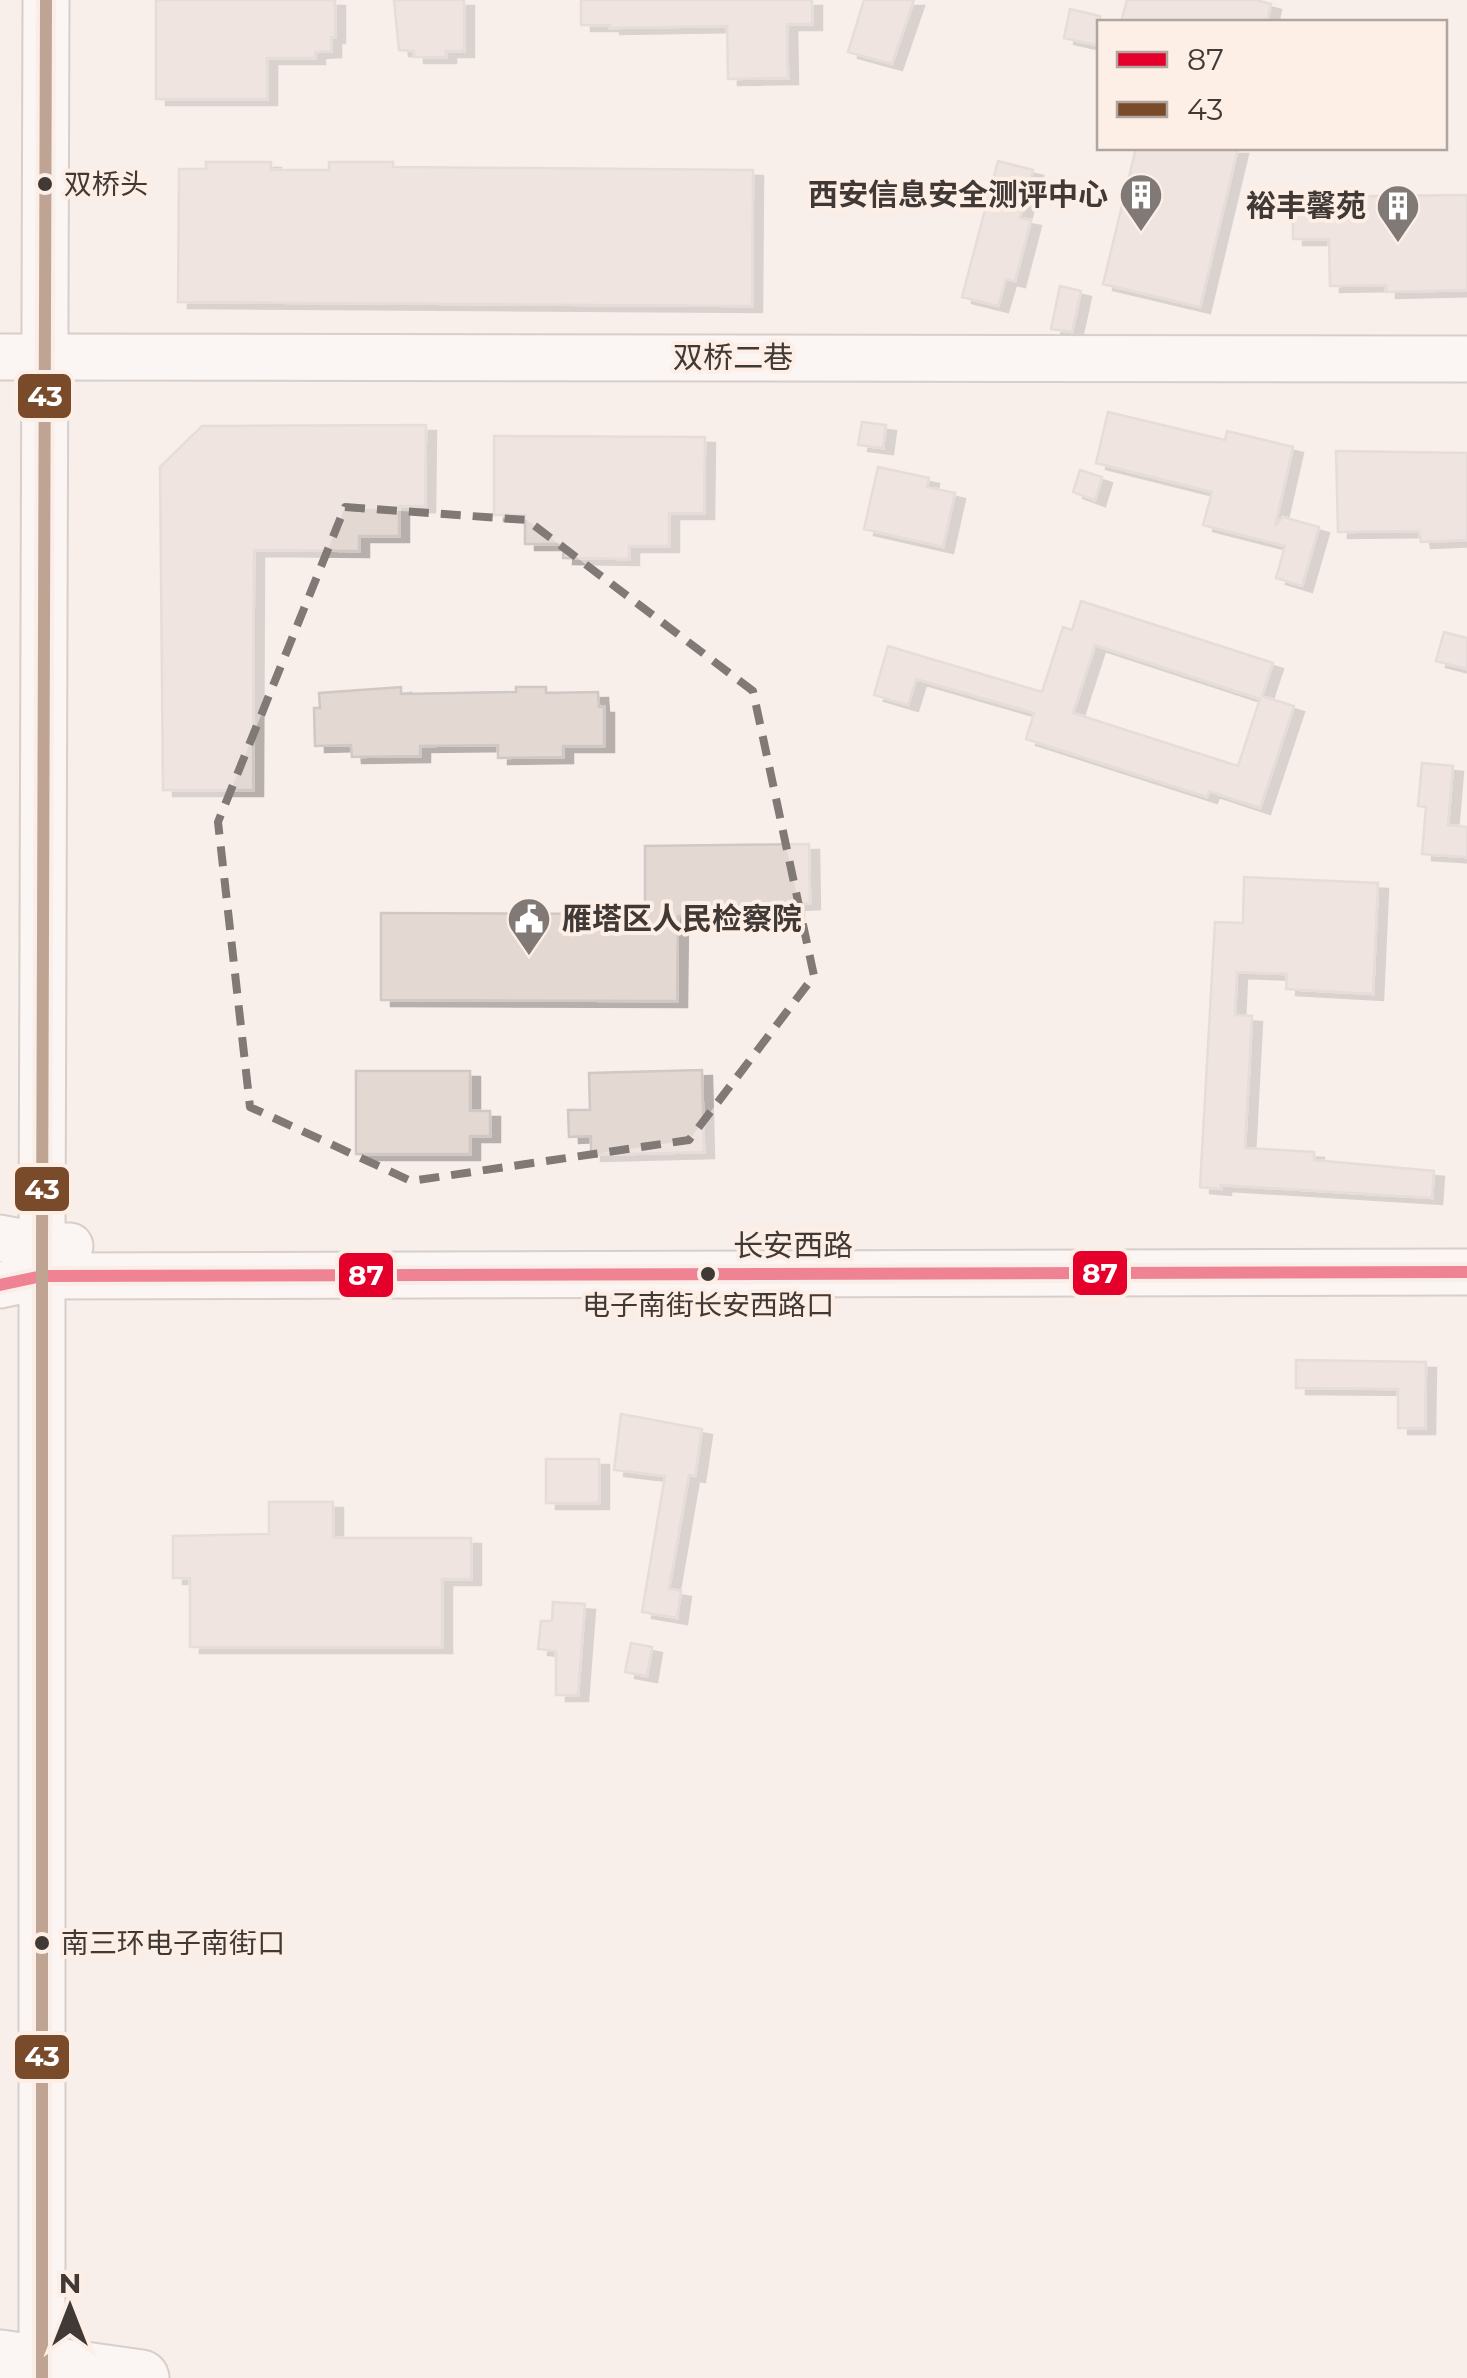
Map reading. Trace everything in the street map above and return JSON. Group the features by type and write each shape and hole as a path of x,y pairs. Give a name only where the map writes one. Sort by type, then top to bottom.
{"highway":[{"path":"28,2366 142,2378"}],"main road":[{"path":"28,2366 21,1261 45,357 46,0"},
{"name":"双桥二巷","path":"0,357 1467,359"},
{"name":"长安西路","path":"21,1261 1467,1246"},
{"name":"长安西路","path":"21,1261 1467,1272"}],"highlighted area":[{"path":"345,507 527,520 753,691 814,976 689,1140 411,1181 250,1107 218,822"}],"building":[{"path":"156,0 335,0 335,37 331,37 331,51 315,52 315,58 267,58 267,99 156,99"},
{"path":"394,0 464,0 464,51 446,51 446,57 414,57 414,51 399,50"},
{"path":"581,0 812,0 812,24 787,24 788,78 728,79 727,26 581,25"},
{"path":"864,0 914,0 892,64 848,52"},
{"path":"1127,0 1256,0 1271,4 1267,20 1122,20"},
{"path":"1070,9 1100,16 1097,45 1064,38"},
{"name":"西安信息安全测评中心","path":"1136,150 1238,150 1200,307 1103,284"},
{"path":"998,161 1033,170 1020,218 1031,220 1015,281 1006,279 998,306 962,297"},
{"path":"206,162 271,162 271,170 329,170 329,162 393,162 393,167 753,170 752,306 178,302 179,169 206,169"},
{"name":"裕丰馨苑","path":"1467,195 1467,290 1386,292 1386,285 1330,286 1329,239 1293,239 1293,197"},
{"path":"1060,286 1081,291 1072,332 1051,329"},
{"path":"1108,412 1225,440 1227,431 1293,447 1275,526 1283,517 1319,527 1302,586 1276,578 1285,546 1203,525 1212,492 1096,463"},
{"path":"862,422 886,425 883,448 858,445"},
{"path":"426,425 425,506 399,506 399,536 359,536 359,551 254,550 253,790 163,790 160,467 202,426"},
{"path":"494,436 705,437 704,513 669,513 669,546 629,546 629,559 563,558 564,544 525,544 525,515 494,515"},
{"path":"1336,451 1467,453 1467,540 1421,542 1419,531 1338,532"},
{"path":"878,467 929,478 927,487 955,493 943,547 864,529"},
{"path":"1080,470 1102,477 1095,500 1073,492"},
{"path":"1081,601 1273,663 1262,696 1294,706 1260,808 1209,791 1207,797 1026,739 1034,713 916,679 908,705 874,695 888,646 1042,692 1063,627 1072,630","holes":["1095,645 1260,699 1238,766 1073,713"]},
{"path":"1444,632 1467,638 1467,669 1436,661"},
{"path":"401,687 401,694 516,692 516,687 546,687 546,693 598,692 599,707 604,707 604,746 563,746 563,757 498,758 498,745 420,746 420,756 352,757 351,745 315,746 314,708 320,708 319,693"},
{"path":"1422,763 1453,766 1448,825 1467,827 1467,857 1422,854 1426,807 1418,806"},
{"name":"雁塔区人民检察院","path":"809,844 810,903 794,904 794,915 678,916 677,1001 381,1000 381,913 645,914 645,846"},
{"path":"1244,877 1378,883 1373,994 1286,989 1287,974 1237,972 1235,1015 1252,1016 1245,1148 1314,1152 1314,1160 1434,1171 1432,1198 1200,1187 1215,922 1243,923"},
{"path":"702,1070 704,1152 591,1155 591,1136 569,1137 568,1110 590,1110 589,1073"},
{"path":"356,1071 470,1071 470,1111 490,1111 490,1136 470,1136 470,1154 356,1154"},
{"path":"1296,1360 1426,1362 1425,1428 1398,1428 1398,1389 1296,1388"},
{"path":"621,1414 702,1429 695,1476 689,1475 669,1589 681,1591 677,1618 642,1612 665,1476 614,1470"},
{"path":"546,1459 599,1459 599,1503 546,1503"},
{"path":"269,1502 333,1502 333,1538 471,1538 471,1579 442,1579 442,1647 190,1647 190,1578 173,1578 173,1536 269,1534"},
{"path":"553,1602 585,1604 578,1695 556,1695 556,1651 538,1649 541,1621 552,1621"},
{"path":"631,1643 652,1647 647,1676 625,1672"}],"transit line":[{"name":"43","path":"42,2378 46,0"},
{"name":"87","path":"0,1285 42,1276 1467,1272"}],"place":[{"name":"双桥头","path":"45,184"},
{"name":"西安信息安全测评中心","path":"1141,233"},
{"name":"裕丰馨苑","path":"1398,244"},
{"name":"雁塔区人民检察院","path":"529,957"},
{"name":"电子南街长安西路口","path":"708,1274"},
{"name":"南三环电子南街口","path":"42,1943"}]}
